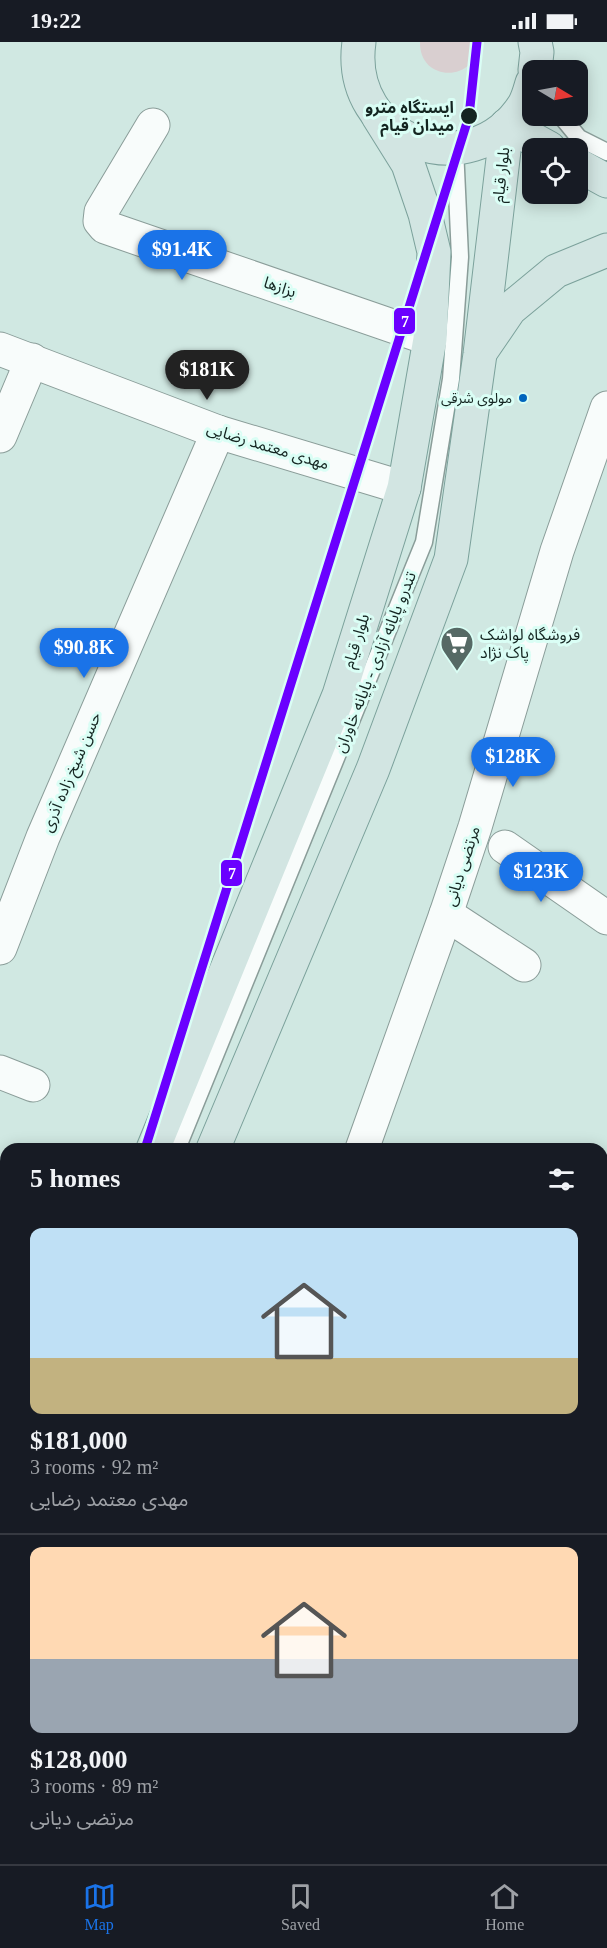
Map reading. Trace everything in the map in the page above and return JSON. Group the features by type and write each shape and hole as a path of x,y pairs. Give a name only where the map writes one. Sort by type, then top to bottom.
{"main road":[{"name":"بلوار قیام","path":"155,1143 339,695 404,488 429,339 434,252 425,214 408,164 362,90 357,60 359,42"},
{"path":"535,42 536,60"},
{"path":"378,116 399,135 426,146 455,148 483,141 507,125 522,106"},
{"name":"بلوار قیام","path":"216,1143 373,769 451,559 480,354 507,125"},
{"path":"507,125 531,138"},
{"path":"588,171 607,181"},
{"path":"429,339 445,334 459,334 472,340 480,354 510,309 556,271 607,250"}],"street":[{"name":"بزازها","path":"153,125 101,212 100,221 105,227 429,339"},
{"name":"مهدی معتمد رضایی","path":"0,349 218,432 404,488"},
{"path":"0,436 32,360"},
{"name":"مرتضی دیانی","path":"364,1143 475,827 557,551 607,408"},
{"name":"حسن شیخ زاده آذری","path":"0,948 43,837 218,432"},
{"path":"505,847 603,906"},
{"path":"446,914 524,965"},
{"path":"0,1072 33,1086"}],"lane":[{"path":"569,126 579,138 607,152"},
{"name":"تندرو پایانه آزادی - پایانه خاوران","path":"179,1143 424,542 451,379 460,257 455,148"}],"shaded area":[{"path":"420,42 478,42 476,55 469,65 460,71 449,73 438,71 429,65 422,56"}],"transit line":[{"name":"7","path":"147,1143 469,116 477,42"}],"place":[{"name":"ایستگاه مترو میدان قیام","path":"469,116"},
{"name":"مولوی شرقی","path":"523,398"},
{"name":"فروشگاه لواشک پاک نژاد","path":"457,672"}]}
